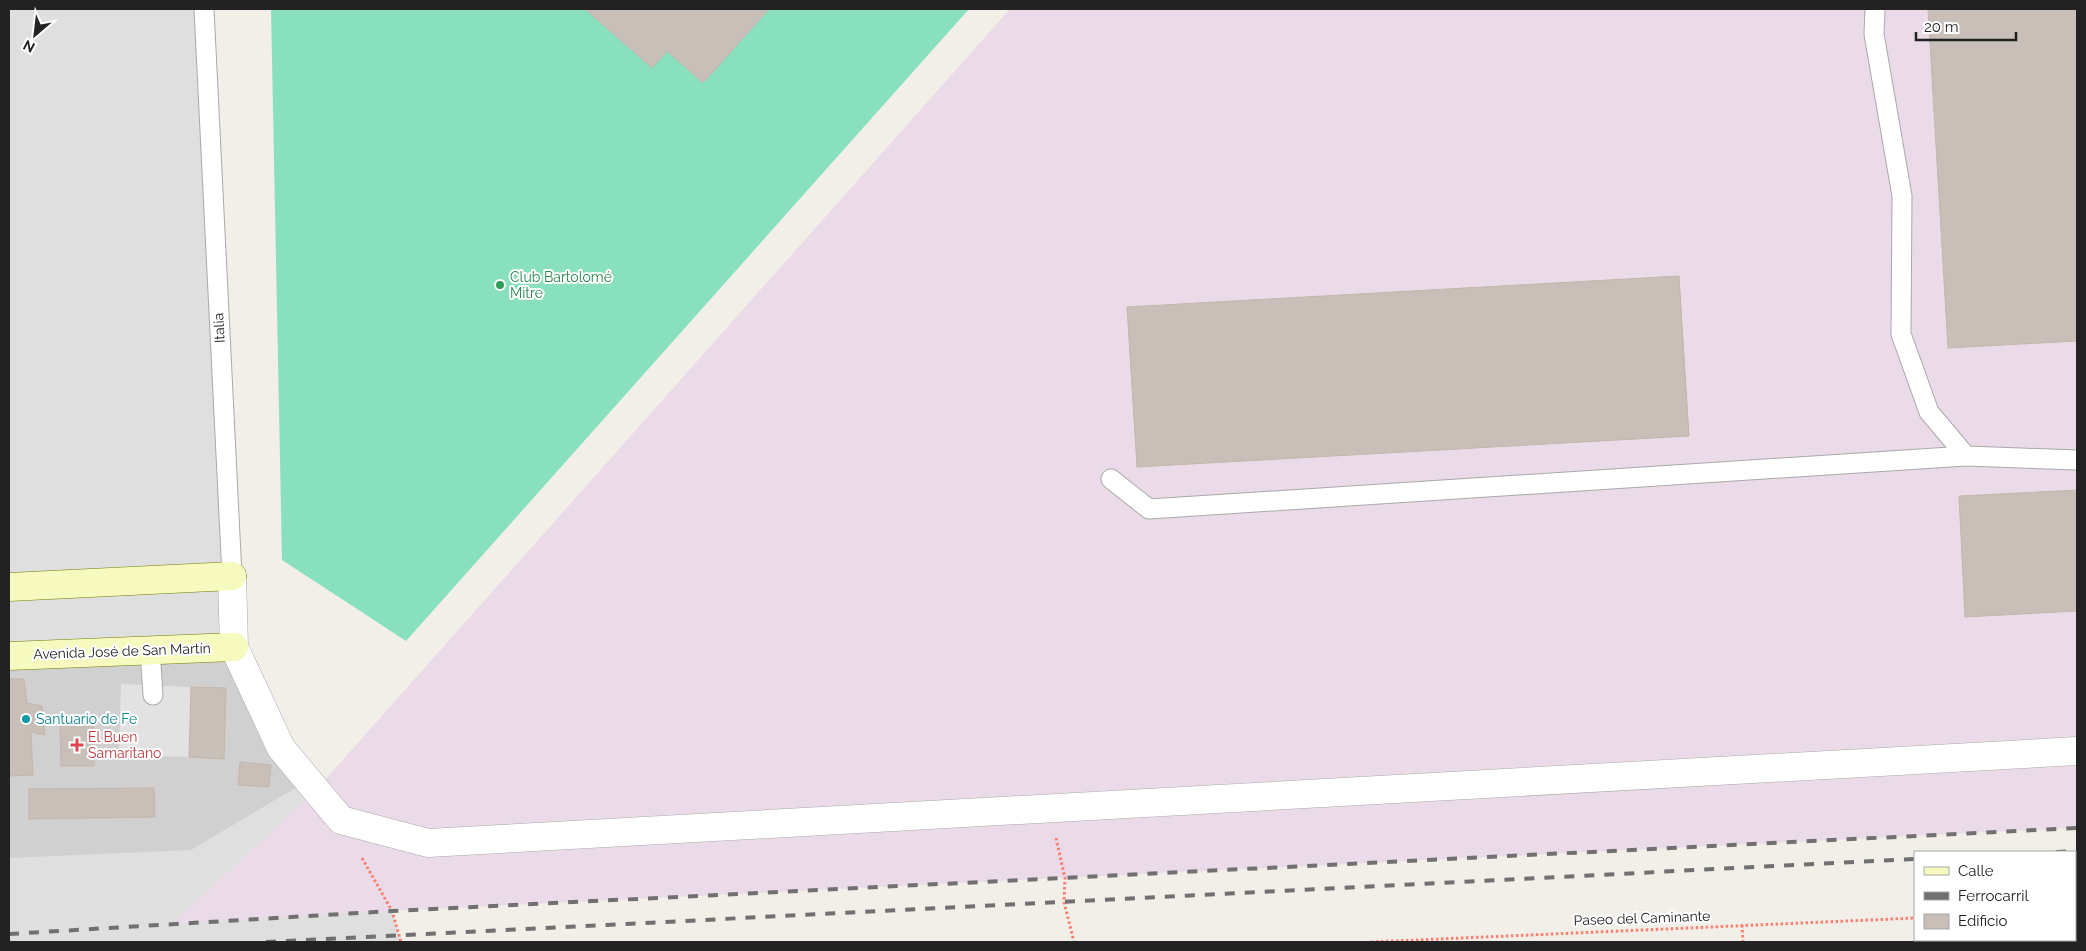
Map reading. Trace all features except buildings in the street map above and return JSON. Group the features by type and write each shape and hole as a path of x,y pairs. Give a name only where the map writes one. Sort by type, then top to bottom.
{"street":[{"path":"9,587 232,576"},
{"name":"Italia","path":"232,576 234,647"},
{"path":"234,647 281,748 341,820 428,843 2077,752"},
{"name":"Avenida José de San Martín","path":"9,656 234,647"}],"lane":[{"name":"Italia","path":"204,9 232,576"},
{"path":"1875,9 1874,34 1902,196 1901,334 1929,412 1966,456"},
{"path":"1111,479 1149,509 1966,456 2077,460"},
{"path":"150,650 153,695"}],"path":[{"path":"1048,808 1065,878 1064,902 1074,942"},
{"path":"341,820 392,911 401,942"},
{"name":"Paseo del Caminante","path":"1371,942 1914,918"},
{"path":"1742,925 1743,942"}],"shaded area":[{"path":"9,9 204,9 234,647 341,820 392,911 401,942 9,942"},
{"path":"1010,9 2077,9 2077,828 392,911 172,924 316,790"},
{"path":"226,659 297,787 191,850 9,858 9,666"},
{"path":"121,684 191,687 189,757 119,755"}],"green space":[{"name":"Club Bartolomé Mitre","path":"271,9 969,9 406,641 282,560"}],"railway":[{"path":"9,934 392,911 2077,828"},
{"path":"266,942 1914,859"}],"place":[{"name":"Club Bartolomé Mitre","path":"500,285"},
{"name":"Santuario de Fe","path":"26,719"},
{"name":"El Buen Samaritano","path":"77,745"}]}
